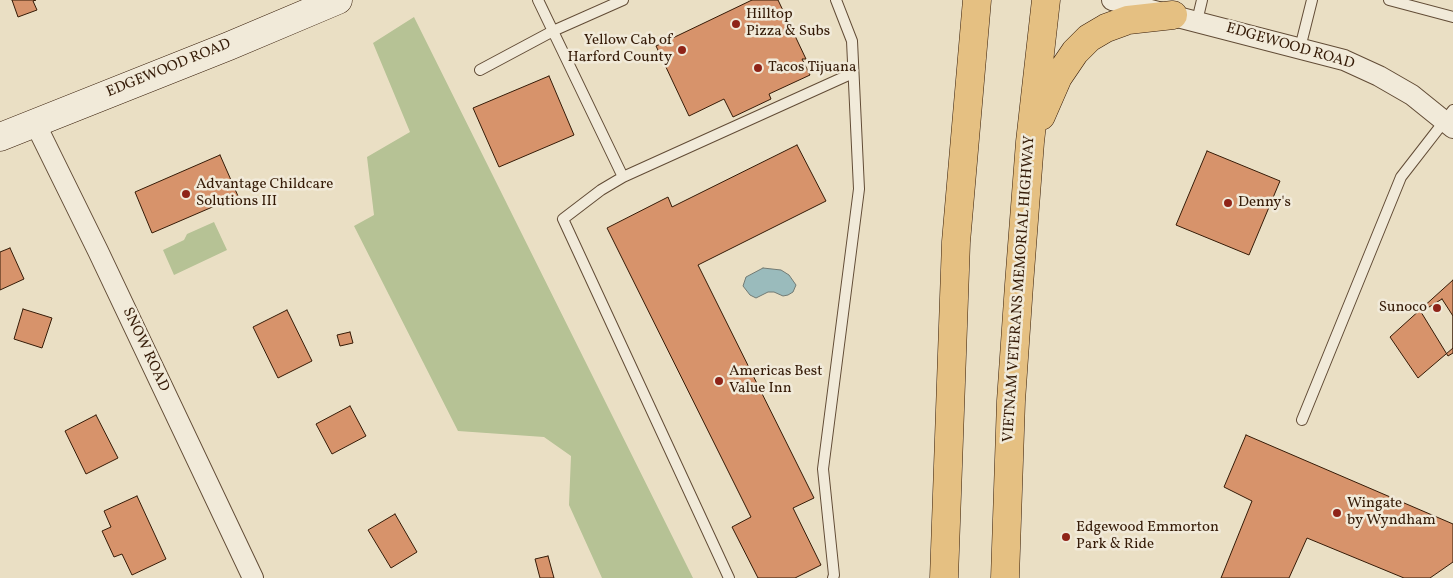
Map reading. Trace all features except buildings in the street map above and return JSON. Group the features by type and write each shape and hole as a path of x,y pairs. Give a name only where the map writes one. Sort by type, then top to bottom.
{"highway":[{"path":"944,578 956,242 977,0"},
{"name":"VIETNAM VETERANS MEMORIAL HIGHWAY","path":"1005,578 1011,401 1030,142 1046,0"},
{"path":"1030,142 1058,77 1075,52 1089,38 1106,28 1128,20 1185,18"}],"street":[{"name":"EDGEWOOD ROAD","path":"0,137 338,0"},
{"name":"EDGEWOOD ROAD","path":"1112,0 1344,60 1379,76 1450,119"},
{"name":"SNOW ROAD","path":"35,123 98,251 253,578"}],"lane":[{"path":"538,0 623,178"},
{"path":"480,70 553,31 623,0"},
{"path":"833,578 823,469 859,189 852,41 836,0"},
{"path":"1185,18 1202,0"},
{"path":"1300,48 1312,0"},
{"path":"1389,0 1453,18"},
{"path":"728,578 564,219 600,190 623,178 853,73"},
{"path":"1302,420 1401,177 1450,119"}],"green space":[{"path":"414,17 693,578 602,578 569,505 571,456 544,437 458,431 354,226 374,215 367,157 410,132 373,43"},
{"path":"214,222 227,250 174,275 163,250 184,240 187,234"}],"water":[{"path":"763,268 781,270 789,275 796,285 793,292 783,296 774,292 768,292 756,298 750,295 743,286 746,277"}],"place":[{"name":"Hilltop Pizza & Subs","path":"736,24"},
{"name":"Yellow Cab of Harford County","path":"682,50"},
{"name":"Tacos Tijuana","path":"758,68"},
{"name":"Advantage Childcare Solutions III","path":"186,194"},
{"name":"Denny's","path":"1228,203"},
{"name":"Sunoco","path":"1437,308"},
{"name":"Americas Best Value Inn","path":"719,381"},
{"name":"Wingate by Wyndham","path":"1337,513"},
{"name":"Edgewood Emmorton Park & Ride","path":"1066,537"}]}
